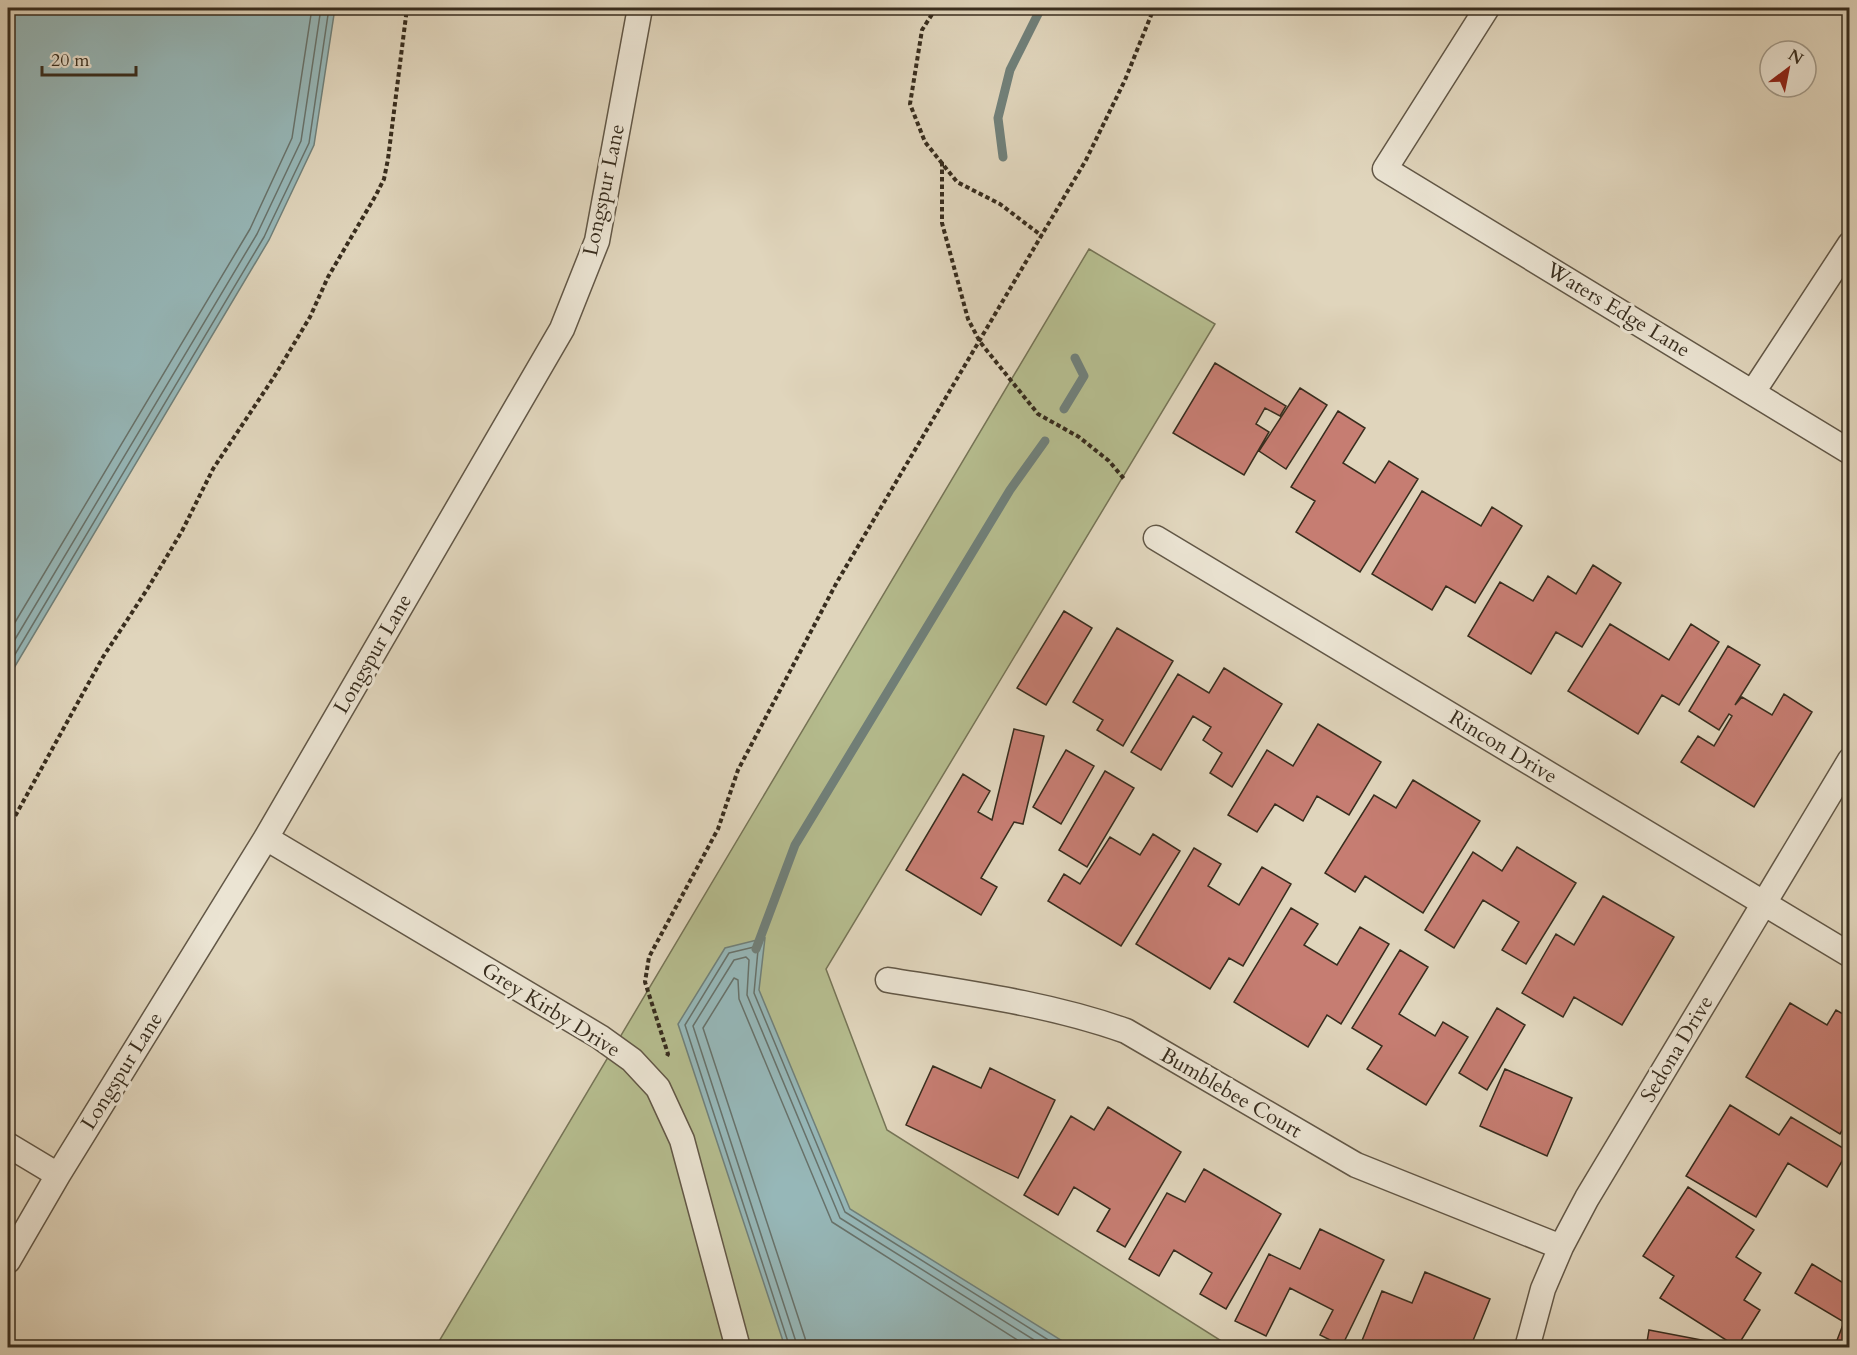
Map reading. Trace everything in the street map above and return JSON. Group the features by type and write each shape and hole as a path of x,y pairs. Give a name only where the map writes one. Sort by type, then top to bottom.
{"street":[{"name":"Longspur Lane","path":"8,1261 58,1175 266,838 562,329 597,241 640,8"},
{"name":"Waters Edge Lane","path":"1487,8 1385,169 1850,452"},
{"path":"1753,392 1850,244"},
{"name":"Rincon Drive","path":"1156,538 1850,955"},
{"name":"Sedona Drive","path":"1527,1347 1543,1289 1561,1247 1593,1188 1850,760"},
{"name":"Grey Kirby Drive","path":"266,838 600,1037 632,1060 649,1078 658,1088 682,1140 738,1347"},
{"name":"Bumblebee Court","path":"888,980 1046,1008 1090,1018 1126,1031 1356,1165 1561,1247"},
{"path":"8,1145 58,1175"}],"path":[{"path":"8,829 103,657 182,531 213,469 304,327 328,277 384,179 407,8"},
{"path":"936,8 922,30 910,104 926,142 957,182 1000,204 1042,236"},
{"path":"649,1078 668,1054 645,982 649,957 718,828 738,770 837,582 1086,160 1125,80 1154,8"},
{"path":"942,162 942,223 968,319 980,342 1038,414 1078,437 1109,461 1125,480"}],"green space":[{"path":"1089,249 1215,324 826,969 887,1130 1231,1347 435,1348"}],"water":[{"path":"8,8 335,8 314,145 269,240 8,678"},
{"path":"765,938 759,990 850,1209 1072,1347 785,1347 678,1024 725,948"}],"building":[{"path":"1215,363 1286,406 1280,416 1265,408 1256,424 1269,432 1244,475 1173,433"},
{"path":"1300,388 1327,405 1286,469 1259,451"},
{"path":"1338,411 1365,428 1343,463 1375,483 1389,461 1418,479 1360,572 1296,532 1315,501 1291,487"},
{"path":"1422,491 1481,526 1492,507 1522,526 1475,603 1446,586 1432,610 1372,574"},
{"path":"1593,565 1621,583 1582,647 1556,632 1531,674 1468,636 1500,582 1533,601 1548,576 1576,594"},
{"path":"1064,611 1092,628 1046,705 1017,688"},
{"path":"1610,624 1669,660 1691,624 1719,642 1679,705 1662,695 1638,734 1568,691"},
{"path":"1117,628 1173,661 1123,746 1097,730 1103,720 1073,702"},
{"path":"1728,646 1760,665 1735,705 1742,697 1772,715 1784,694 1812,712 1754,807 1681,762 1698,736 1714,746 1732,716 1729,714 1719,730 1689,711"},
{"path":"1224,668 1282,704 1232,787 1210,773 1222,753 1203,740 1211,727 1193,716 1161,770 1131,752 1178,674 1209,693"},
{"path":"1318,724 1381,762 1349,815 1317,796 1303,821 1275,804 1257,832 1228,815 1267,750 1293,766"},
{"path":"1014,729 1044,736 1023,824 1014,822 981,878 997,887 981,915 906,870 963,774 990,791 978,812 992,820"},
{"path":"1066,750 1094,766 1061,824 1033,807"},
{"path":"1105,771 1134,788 1087,867 1059,850"},
{"path":"1413,780 1480,821 1423,913 1365,876 1355,892 1325,873 1374,795 1396,808"},
{"path":"1153,834 1180,851 1121,946 1048,901 1064,874 1080,884 1110,837 1140,855"},
{"path":"1517,847 1576,883 1526,964 1502,950 1519,922 1483,900 1454,948 1425,930 1473,852 1502,871"},
{"path":"1194,848 1221,864 1208,886 1239,905 1262,867 1291,884 1243,966 1229,958 1210,989 1136,944"},
{"path":"1603,896 1674,937 1622,1025 1574,997 1563,1017 1522,993 1556,934 1574,945"},
{"path":"1291,908 1318,924 1304,945 1337,965 1360,927 1389,944 1341,1024 1327,1015 1308,1047 1234,1002"},
{"path":"1400,950 1428,967 1399,1014 1435,1036 1443,1022 1468,1037 1426,1105 1367,1069 1382,1046 1352,1028"},
{"path":"1790,1003 1827,1025 1836,1010 1850,1018 1850,1117 1840,1134 1746,1077"},
{"path":"1497,1008 1525,1025 1487,1090 1459,1073"},
{"path":"933,1066 981,1088 990,1068 1055,1100 1018,1178 906,1125"},
{"path":"1505,1069 1572,1098 1547,1156 1480,1126"},
{"path":"1730,1105 1779,1135 1791,1117 1848,1151 1827,1187 1788,1163 1756,1217 1686,1176"},
{"path":"1108,1107 1181,1152 1125,1247 1097,1231 1110,1209 1074,1187 1058,1215 1024,1195 1071,1116 1094,1130"},
{"path":"1204,1169 1281,1214 1226,1309 1200,1294 1212,1273 1174,1250 1159,1276 1129,1259 1167,1193 1185,1202"},
{"path":"1688,1187 1754,1230 1736,1257 1761,1273 1744,1300 1760,1310 1737,1347 1660,1298 1674,1276 1643,1256"},
{"path":"1320,1229 1384,1260 1342,1346 1320,1335 1333,1310 1290,1288 1266,1336 1235,1321 1269,1254 1300,1269"},
{"path":"1812,1264 1850,1287 1850,1348 1834,1348 1844,1322 1795,1293"},
{"path":"1425,1272 1490,1299 1470,1348 1359,1348 1382,1291 1412,1303"},
{"path":"1649,1330 1738,1347 1646,1348"}],"waterway":[{"path":"1003,157 998,118 1010,70 1041,8"},
{"path":"1064,409 1084,376 1075,358"},
{"path":"756,949 795,845 1010,490 1045,441"}]}
